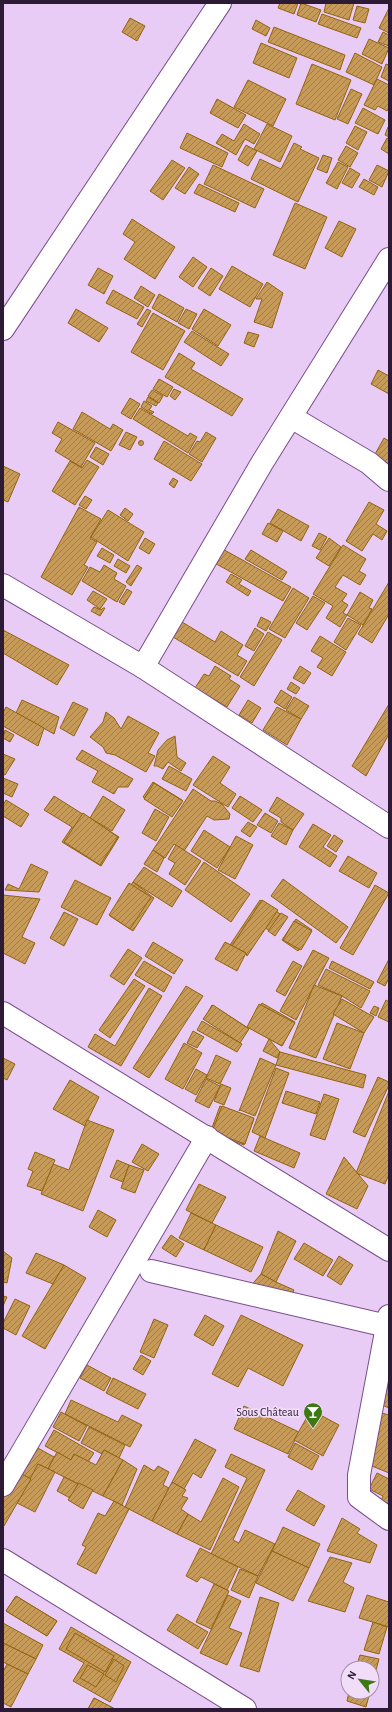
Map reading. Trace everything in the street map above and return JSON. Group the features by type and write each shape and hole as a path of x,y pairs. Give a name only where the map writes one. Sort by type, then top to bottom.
{"street":[{"path":"3,329 220,3"},
{"path":"143,667 291,417 389,259"},
{"path":"291,417 369,464 389,480"},
{"path":"3,585 143,667 389,827"},
{"path":"3,1013 389,1250"},
{"path":"3,1485 207,1137"},
{"path":"151,1271 388,1321 359,1475 359,1497 389,1519"},
{"path":"3,1560 245,1709"}],"building":[{"path":"280,3 298,3 294,14 278,8"},
{"path":"301,3 321,10 316,22 297,15"},
{"path":"326,3 354,3 349,20 324,12"},
{"path":"357,6 369,9 365,23 353,20"},
{"path":"389,8 389,33 379,28"},
{"path":"322,14 361,28 357,38 318,24"},
{"path":"130,18 145,26 137,41 122,32"},
{"path":"256,20 270,28 266,36 252,29"},
{"path":"274,27 345,55 340,70 268,42"},
{"path":"383,32 389,35 389,46 378,42"},
{"path":"369,39 389,48 382,64 362,54"},
{"path":"261,43 297,58 289,78 253,63"},
{"path":"355,53 382,67 374,85 346,72"},
{"path":"312,64 351,80 335,120 296,104"},
{"path":"386,64 389,65 389,81 381,77"},
{"path":"377,79 389,85 389,107 387,111 378,106 375,110 364,105"},
{"path":"248,80 286,99 273,126 234,107"},
{"path":"351,89 362,94 348,124 337,119"},
{"path":"217,99 246,115 238,128 210,113"},
{"path":"363,108 385,120 378,134 355,123"},
{"path":"244,124 260,134 254,144 245,139 236,155 216,143 222,134 234,141"},
{"path":"267,124 292,136 280,162 254,149"},
{"path":"355,126 367,132 358,150 346,143"},
{"path":"388,127 389,128 389,137 385,135"},
{"path":"187,133 228,153 222,167 180,148"},
{"path":"387,138 389,139 389,154 381,149"},
{"path":"294,143 302,147 300,149 319,158 298,202 251,179 260,159 281,169"},
{"path":"246,145 257,151 248,166 238,160"},
{"path":"346,146 358,153 350,167 338,160"},
{"path":"323,155 332,158 327,173 317,169"},
{"path":"172,160 185,168 163,200 150,191"},
{"path":"338,162 348,167 337,189 326,183"},
{"path":"213,165 264,189 255,208 204,184"},
{"path":"377,165 389,171 382,187 369,180"},
{"path":"189,167 199,174 185,194 175,188"},
{"path":"350,168 360,174 352,188 342,183"},
{"path":"364,179 378,187 374,195 359,187"},
{"path":"199,184 239,203 235,212 194,193"},
{"path":"295,203 327,217 305,269 273,255"},
{"path":"132,219 175,247 155,279 124,259 135,242 123,234"},
{"path":"339,221 356,229 342,257 325,248"},
{"path":"193,257 207,267 193,287 179,277"},
{"path":"232,266 263,284 250,307 219,289"},
{"path":"98,268 113,276 104,294 88,285"},
{"path":"211,268 223,276 210,296 198,288"},
{"path":"267,282 283,293 272,328 254,322 262,299 256,299"},
{"path":"141,286 155,295 148,307 134,298"},
{"path":"113,290 144,307 137,319 106,303"},
{"path":"159,294 184,308 177,322 152,308"},
{"path":"76,309 108,328 99,342 68,323"},
{"path":"147,309 151,311 142,327 137,324"},
{"path":"186,309 197,314 189,329 178,323"},
{"path":"204,309 231,325 218,346 192,329"},
{"path":"153,313 185,331 163,370 131,352"},
{"path":"192,331 229,354 221,366 184,342"},
{"path":"248,332 259,335 254,347 244,343"},
{"path":"179,353 195,363 191,369 243,399 232,416 165,377"},
{"path":"378,370 389,376 389,394 371,384"},
{"path":"159,379 173,387 167,397 153,389"},
{"path":"174,389 181,392 175,400 170,396"},
{"path":"152,390 163,396 159,403 148,396"},
{"path":"148,397 158,403 156,406 146,401"},
{"path":"130,398 140,404 131,419 121,413"},
{"path":"144,401 152,406 149,410 154,412 152,414 141,407"},
{"path":"140,408 188,436 190,433 197,437 188,453 133,419"},
{"path":"82,412 110,429 113,424 123,430 111,451 73,429"},
{"path":"58,422 95,443 81,467 55,451 62,439 52,433"},
{"path":"126,432 137,437 130,450 119,445"},
{"path":"206,432 216,438 202,462 189,454 197,441 200,442"},
{"path":"384,438 389,441 389,464 374,456"},
{"path":"141,440 144,443 141,446 138,443"},
{"path":"164,441 202,464 191,481 154,459"},
{"path":"96,447 109,454 103,465 90,457"},
{"path":"87,460 99,467 75,505 52,491 70,461 82,468"},
{"path":"3,466 20,474 8,502 3,500"},
{"path":"173,478 178,481 174,488 169,484"},
{"path":"85,496 92,500 86,509 79,505"},
{"path":"369,502 384,510 376,524 387,531 382,540 373,534 362,551 346,541"},
{"path":"79,507 101,519 90,538 97,542 84,565 88,567 72,595 41,577"},
{"path":"125,508 133,514 128,521 120,515"},
{"path":"278,509 309,526 301,541 270,523"},
{"path":"108,510 144,532 128,561 91,537"},
{"path":"268,523 283,531 277,542 262,534"},
{"path":"319,533 327,537 320,550 312,546"},
{"path":"145,538 155,544 149,554 139,548"},
{"path":"329,538 341,547 329,566 316,558"},
{"path":"343,545 366,559 359,571 366,575 360,585 343,575 335,587 347,594 342,601 348,605 343,613 347,615 340,627 326,618 333,606 313,594"},
{"path":"219,547 291,587 283,601 211,561"},
{"path":"102,548 114,555 110,563 97,556"},
{"path":"251,550 287,572 282,580 245,559"},
{"path":"118,559 130,566 126,573 114,566"},
{"path":"104,565 117,573 114,579 126,586 117,602 82,581 90,567 100,572"},
{"path":"137,565 142,568 131,586 126,582"},
{"path":"231,574 242,580 239,584 251,591 248,596 226,582"},
{"path":"389,582 389,614 372,643 358,634"},
{"path":"293,588 309,598 285,638 269,629"},
{"path":"127,589 132,592 124,605 119,602"},
{"path":"93,591 107,599 100,609 87,600"},
{"path":"360,592 373,600 369,608 372,609 363,625 347,615"},
{"path":"313,596 325,603 307,630 296,623"},
{"path":"94,607 101,610 105,608 100,616 91,611"},
{"path":"261,617 271,622 266,631 257,626"},
{"path":"348,618 361,625 346,650 334,642"},
{"path":"182,622 215,642 221,631 243,645 237,655 247,661 238,676 173,637"},
{"path":"255,628 264,634 254,651 245,646"},
{"path":"3,630 69,665 57,685 3,653"},
{"path":"268,632 282,640 254,686 240,677"},
{"path":"320,636 346,652 332,676 317,667 323,658 311,651"},
{"path":"215,666 231,676 229,679 240,686 227,707 195,688 204,674 209,676"},
{"path":"300,666 311,673 304,684 293,678"},
{"path":"291,682 300,688 296,694 287,689"},
{"path":"281,690 292,697 285,709 274,702"},
{"path":"294,697 309,706 301,719 286,710"},
{"path":"22,700 59,717 54,734 16,713"},
{"path":"248,700 261,708 252,723 239,715"},
{"path":"73,702 88,709 74,736 60,728"},
{"path":"389,704 389,734 366,776 352,766"},
{"path":"6,707 44,728 38,746 3,726 3,713"},
{"path":"277,707 301,719 287,745 263,730"},
{"path":"106,712 114,718 121,729 128,716 159,733 148,753 155,756 146,772 115,755 106,753 103,747 90,737 103,722"},
{"path":"5,730 14,735 10,742 3,738"},
{"path":"175,736 177,757 186,763 181,771 168,762 163,769 154,766 158,750 167,740"},
{"path":"82,750 133,779 128,787 118,787 114,794 92,782 98,771 76,759"},
{"path":"3,754 15,759 5,775 3,774"},
{"path":"213,756 230,767 220,783 236,794 228,807 193,785"},
{"path":"169,766 192,779 186,791 162,779"},
{"path":"3,778 18,784 12,797 3,793"},
{"path":"153,782 182,800 172,815 143,797"},
{"path":"154,783 183,801 172,817 144,799"},
{"path":"193,789 211,801 222,804 230,814 229,819 214,820 207,816 184,851 174,844 165,858 153,850"},
{"path":"54,796 119,837 101,866 62,842 72,827 44,810"},
{"path":"103,796 125,810 112,831 90,818"},
{"path":"240,796 262,810 253,822 232,808"},
{"path":"277,797 304,814 293,830 281,822 281,818 269,811"},
{"path":"6,800 29,814 21,827 3,816 3,805"},
{"path":"155,809 169,817 156,841 142,833"},
{"path":"83,813 118,837 100,865 64,842"},
{"path":"265,813 278,821 271,833 257,825"},
{"path":"248,822 257,827 250,837 241,831"},
{"path":"279,823 293,830 286,845 271,836"},
{"path":"313,824 331,835 323,847 337,856 330,867 299,847"},
{"path":"204,830 230,847 217,868 191,851"},
{"path":"334,835 343,841 336,852 327,846"},
{"path":"236,836 253,845 235,879 218,870"},
{"path":"176,845 201,861 185,885 169,874 175,863 168,859"},
{"path":"153,850 164,858 157,872 144,864"},
{"path":"348,856 377,873 369,888 339,871"},
{"path":"204,862 250,894 231,922 185,890"},
{"path":"31,864 48,872 39,892 5,890 8,884 19,889"},
{"path":"144,867 182,891 172,907 133,882"},
{"path":"283,879 348,927 336,943 271,896"},
{"path":"75,880 111,898 97,925 61,907"},
{"path":"133,882 154,898 133,931 110,916"},
{"path":"129,883 151,897 130,929 109,915"},
{"path":"375,885 389,893 353,955 340,948"},
{"path":"3,895 40,899 22,937 35,943 25,964 3,953"},
{"path":"260,900 286,918 275,934 262,926 243,955 230,945"},
{"path":"262,900 278,910 247,956 246,953 232,946"},
{"path":"64,912 78,919 64,946 50,938"},
{"path":"281,913 288,917 275,936 268,931"},
{"path":"296,919 312,930 298,951 282,940"},
{"path":"294,921 312,931 301,950 283,940"},
{"path":"153,942 183,960 174,974 145,956"},
{"path":"225,942 246,953 237,971 215,959"},
{"path":"128,949 142,958 124,985 110,976"},
{"path":"313,950 329,958 296,1020 280,1011"},
{"path":"389,959 389,978 385,986 377,982"},
{"path":"144,961 172,977 164,992 135,975"},
{"path":"293,961 302,966 285,996 276,991"},
{"path":"332,961 374,982 370,989 329,968"},
{"path":"326,969 370,991 361,1008 342,996 318,985"},
{"path":"134,979 145,986 110,1038 99,1030"},
{"path":"314,985 342,996 316,1058 289,1048"},
{"path":"186,986 203,996 149,1078 133,1068"},
{"path":"149,988 162,996 121,1066 88,1047 95,1034 115,1046"},
{"path":"342,999 374,1017 364,1033 333,1014"},
{"path":"386,1000 389,1002 389,1022 378,1017"},
{"path":"262,1003 295,1022 282,1046 248,1027"},
{"path":"259,1004 295,1023 282,1046 247,1027"},
{"path":"212,1005 248,1028 240,1041 204,1019"},
{"path":"213,1005 249,1029 240,1043 203,1019"},
{"path":"374,1006 379,1008 376,1016 370,1013"},
{"path":"202,1021 242,1044 237,1052 197,1030"},
{"path":"337,1023 364,1033 350,1069 323,1059"},
{"path":"193,1031 204,1037 197,1048 187,1043"},
{"path":"269,1039 280,1052 277,1058 263,1051"},
{"path":"184,1043 202,1053 183,1089 165,1079"},
{"path":"280,1052 366,1075 363,1088 276,1065"},
{"path":"216,1055 231,1062 220,1084 206,1078"},
{"path":"3,1058 15,1064 7,1080 3,1078"},
{"path":"260,1058 276,1065 255,1116 240,1110 239,1111"},
{"path":"276,1068 289,1073 265,1138 252,1132"},
{"path":"196,1069 207,1075 196,1095 185,1089"},
{"path":"378,1077 389,1082 389,1085 365,1137 353,1132"},
{"path":"206,1079 220,1086 209,1108 195,1101"},
{"path":"70,1080 99,1097 85,1126 53,1109"},
{"path":"221,1084 231,1088 224,1105 214,1101"},
{"path":"286,1091 320,1102 316,1114 282,1103"},
{"path":"389,1091 389,1174 385,1184 356,1173"},
{"path":"324,1094 339,1099 325,1140 310,1135"},
{"path":"220,1106 254,1119 244,1145 210,1133"},
{"path":"222,1106 254,1118 245,1144 212,1132"},
{"path":"87,1120 114,1130 83,1211 41,1194 53,1164 69,1170"},
{"path":"260,1136 300,1153 294,1168 254,1151"},
{"path":"142,1144 159,1154 148,1171 132,1162"},
{"path":"35,1152 55,1160 42,1191 27,1186 33,1171 28,1169"},
{"path":"344,1157 368,1186 357,1209 326,1194"},
{"path":"117,1160 129,1165 123,1182 110,1177"},
{"path":"129,1165 144,1170 135,1193 121,1188"},
{"path":"199,1184 226,1197 212,1223 186,1210"},
{"path":"98,1210 116,1220 107,1237 89,1227"},
{"path":"191,1213 216,1225 204,1250 179,1238"},
{"path":"216,1225 263,1247 251,1272 204,1250"},
{"path":"278,1231 296,1241 276,1282 261,1274"},
{"path":"171,1235 184,1244 176,1257 162,1248"},
{"path":"304,1243 333,1260 323,1276 294,1259"},
{"path":"3,1251 12,1258 7,1283 3,1282"},
{"path":"36,1253 64,1265 53,1284 26,1273"},
{"path":"339,1256 353,1265 341,1285 327,1276"},
{"path":"64,1265 86,1278 45,1349 22,1336"},
{"path":"261,1274 294,1290 289,1300 249,1288"},
{"path":"3,1296 7,1297 3,1306"},
{"path":"15,1299 30,1306 16,1335 3,1328 3,1323"},
{"path":"205,1315 224,1326 213,1346 194,1335"},
{"path":"241,1315 303,1345 283,1386 248,1368 238,1387 212,1374"},
{"path":"154,1319 168,1325 154,1358 140,1352"},
{"path":"141,1355 151,1361 143,1375 133,1369"},
{"path":"87,1365 111,1378 104,1391 80,1378"},
{"path":"113,1378 146,1394 138,1409 106,1393"},
{"path":"389,1383 389,1408 382,1405"},
{"path":"71,1400 118,1422 122,1415 142,1425 130,1447 65,1414"},
{"path":"244,1406 299,1432 288,1454 234,1429"},
{"path":"311,1410 339,1425 323,1456 294,1440"},
{"path":"61,1412 87,1426 79,1441 53,1427"},
{"path":"382,1413 389,1415 389,1473 362,1462"},
{"path":"89,1427 125,1445 119,1458 104,1450 102,1454 81,1443"},
{"path":"54,1430 94,1453 88,1462 74,1454 71,1460 45,1446"},
{"path":"195,1439 216,1450 201,1478 193,1473 184,1489 172,1482"},
{"path":"295,1443 319,1456 312,1470 288,1457"},
{"path":"36,1447 54,1457 48,1469 38,1464 31,1479 16,1471"},
{"path":"104,1450 123,1460 103,1496 48,1469 57,1452 71,1460 74,1454 96,1465"},
{"path":"231,1454 265,1470 233,1540 239,1543 245,1530 275,1544 258,1576 211,1554 247,1478 225,1467"},
{"path":"123,1460 137,1469 122,1505 103,1496"},
{"path":"38,1464 55,1472 35,1512 17,1503"},
{"path":"144,1465 154,1471 158,1466 169,1472 163,1485 169,1488 152,1521 125,1507"},
{"path":"16,1471 31,1479 4,1526 3,1495"},
{"path":"377,1473 389,1479 389,1510 379,1505 383,1496 369,1489"},
{"path":"64,1477 78,1484 70,1498 57,1491"},
{"path":"223,1478 239,1487 210,1550 177,1534 188,1514 201,1522"},
{"path":"172,1482 186,1490 182,1496 188,1498 181,1509 188,1514 177,1534 152,1521"},
{"path":"79,1483 93,1490 83,1509 68,1500"},
{"path":"298,1490 325,1506 314,1526 286,1510"},
{"path":"114,1501 129,1509 96,1574 77,1564 86,1547 82,1545 98,1513 105,1516"},
{"path":"342,1518 360,1529 357,1533 377,1545 370,1563 327,1551"},
{"path":"283,1527 320,1544 309,1568 272,1551"},
{"path":"200,1548 238,1567 227,1590 201,1577 197,1582 186,1576"},
{"path":"272,1551 309,1568 293,1601 256,1583"},
{"path":"330,1557 352,1563 343,1582 354,1588 345,1612 308,1601"},
{"path":"240,1569 258,1576 249,1598 231,1590"},
{"path":"214,1584 229,1591 211,1629 196,1622"},
{"path":"228,1595 241,1601 229,1628 242,1633 227,1665 200,1653"},
{"path":"367,1595 389,1602 389,1627 359,1618"},
{"path":"16,1596 57,1621 47,1636 6,1611"},
{"path":"16,1596 57,1621 47,1636 6,1611"},
{"path":"260,1597 279,1603 259,1672 240,1666"},
{"path":"177,1614 208,1632 198,1649 167,1630"},
{"path":"373,1622 387,1627 379,1654 364,1650"},
{"path":"3,1623 43,1645 36,1659 3,1643"},
{"path":"71,1627 131,1662 110,1702 73,1681 84,1663 59,1649"},
{"path":"75,1633 114,1656 105,1672 66,1649"},
{"path":"3,1643 36,1659 28,1674 3,1662"},
{"path":"360,1655 379,1659 379,1660 358,1660"},
{"path":"114,1659 124,1666 116,1682 105,1675"},
{"path":"7,1664 28,1674 11,1707 3,1703 3,1672"},
{"path":"88,1665 104,1674 96,1687 80,1678"},
{"path":"94,1698 115,1709 88,1709"},
{"path":"94,1698 115,1709 88,1709"},
{"path":"347,1700 368,1700 366,1707"}],"place":[{"name":"Sous Château","path":"313,1429"}]}
